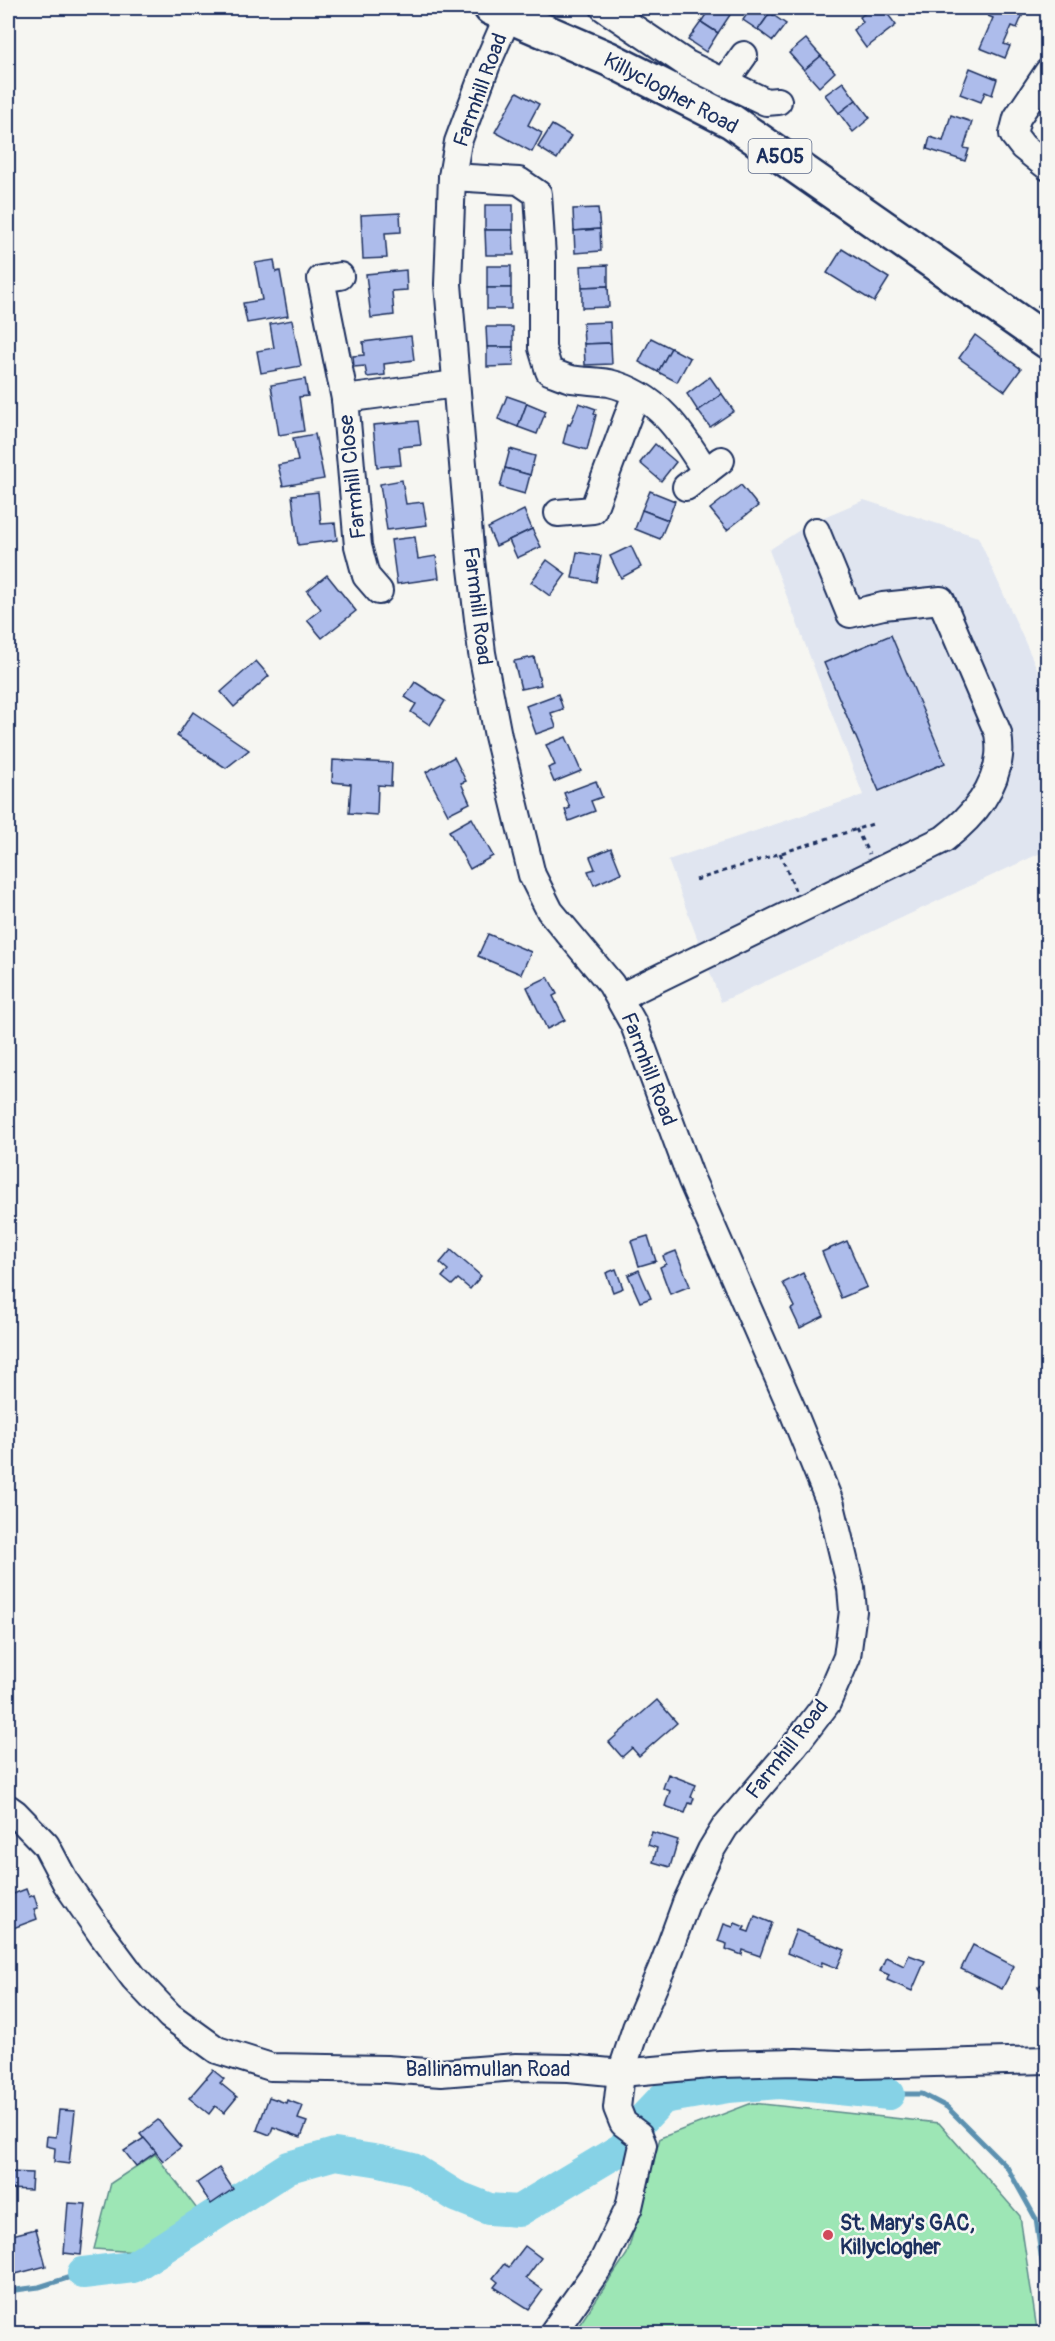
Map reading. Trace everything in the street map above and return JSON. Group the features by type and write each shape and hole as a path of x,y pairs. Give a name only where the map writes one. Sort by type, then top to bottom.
{"highway":[{"name":"Killyclogher Road","path":"499,12 609,59 731,122 1047,342"}],"street":[{"path":"604,8 687,64 766,102 778,100"},
{"name":"Farmhill Road","path":"499,12 487,64 458,142 452,177 448,284 468,527 482,653 506,773 532,875 550,911 620,997 634,1025 692,1181 788,1400 831,1505 851,1588 853,1611 847,1657 827,1703 726,1827 702,1866 686,1903 664,1963 636,2028 621,2073 617,2108 643,2145 629,2207 602,2263 552,2334"},
{"path":"724,82 744,55"},
{"path":"1047,72 1017,118 1013,134 1023,147 1047,166"},
{"path":"452,177 519,180 538,194 542,257 542,348 549,371 570,379 610,383 651,403 680,431 705,473"},
{"path":"340,276 321,279 345,399"},
{"name":"Farmhill Close","path":"379,591 366,576 358,546 345,399 456,384"},
{"path":"558,513 593,510 636,394"},
{"path":"620,997 944,839 961,826 990,788 999,756 998,733 941,600 883,606 850,614 816,531"},
{"name":"Ballinamullan Road","path":"8,1808 46,1845 66,1883 134,1978 170,2016 217,2050 271,2067 386,2068 441,2073 516,2067 569,2067 621,2073 720,2064 796,2062 861,2065 1047,2060"}],"path":[{"path":"1047,245 1043,256 1047,287"},
{"path":"696,880 876,823"},
{"path":"856,829 878,872"},
{"path":"780,853 803,908"}],"shaded area":[{"path":"864,500 978,537 1047,691 1047,850 721,1002 668,860 863,795 769,550 812,522"}],"green space":[{"name":"St. Mary's GAC, Killyclogher","path":"752,2103 939,2123 1020,2216 1037,2330 1048,2331 1047,2334 573,2334 627,2254 660,2138"},
{"path":"155,2154 197,2209 137,2252 94,2249 111,2183"}],"building":[{"path":"710,8 719,8 730,15 718,33 701,22"},
{"path":"751,8 762,8 770,13 758,30 743,20"},
{"path":"872,8 883,8 896,25 866,48 853,30 863,22 860,17"},
{"path":"992,8 1006,8 1023,14 1017,28 1012,26 1004,44 1010,46 1005,58 980,48 993,18 988,16"},
{"path":"770,13 786,24 773,41 758,30"},
{"path":"701,22 718,33 706,52 688,40"},
{"path":"806,39 821,56 804,70 789,53"},
{"path":"821,56 835,72 819,87 804,70"},
{"path":"970,68 997,79 992,95 985,92 981,102 960,94"},
{"path":"843,82 856,100 839,113 825,95"},
{"path":"517,92 539,104 528,125 542,133 532,152 495,132"},
{"path":"856,100 870,118 853,132 839,113"},
{"path":"951,115 972,122 964,148 969,149 965,161 927,149 930,137 943,141"},
{"path":"552,125 571,136 557,159 538,147"},
{"path":"485,205 513,205 513,230 485,230"},
{"path":"598,208 600,229 574,231 573,209"},
{"path":"400,213 401,232 385,233 387,258 363,259 361,215"},
{"path":"600,229 601,251 575,253 574,231"},
{"path":"485,230 513,230 514,255 486,255"},
{"path":"842,249 889,278 874,302 827,273"},
{"path":"274,260 276,272 280,271 288,316 247,323 243,303 262,300 255,263"},
{"path":"608,265 608,286 582,287 581,266"},
{"path":"487,266 511,266 511,288 487,288"},
{"path":"406,270 407,290 392,291 394,315 371,318 366,274"},
{"path":"608,286 609,307 582,308 582,287"},
{"path":"487,288 511,288 511,309 487,309"},
{"path":"292,320 301,366 261,373 257,351 274,348 270,324"},
{"path":"610,322 611,343 584,344 583,323"},
{"path":"486,327 513,327 513,347 487,347"},
{"path":"975,335 1021,369 1005,391 959,358"},
{"path":"411,336 414,360 384,364 385,375 367,377 365,366 354,367 353,356 364,355 363,342"},
{"path":"651,338 671,348 658,372 639,362"},
{"path":"611,343 612,364 585,365 584,344"},
{"path":"487,347 513,347 514,366 487,367"},
{"path":"671,348 690,358 677,382 658,372"},
{"path":"710,377 722,394 698,411 687,394"},
{"path":"305,379 308,396 299,397 304,431 279,435 271,385"},
{"path":"722,394 734,411 710,427 698,411"},
{"path":"507,396 527,403 518,427 498,419"},
{"path":"527,403 546,411 537,434 518,427"},
{"path":"579,403 596,409 587,450 563,443 568,424 570,425"},
{"path":"418,421 421,445 399,447 401,465 377,467 373,425"},
{"path":"315,434 324,479 283,486 278,465 298,461 293,438"},
{"path":"655,444 676,462 661,481 640,463"},
{"path":"510,449 535,456 530,475 505,468"},
{"path":"505,468 530,475 525,494 500,487"},
{"path":"402,480 406,504 423,502 427,525 387,530 380,484"},
{"path":"741,485 758,506 727,530 710,509"},
{"path":"650,491 675,501 668,520 642,510"},
{"path":"318,492 321,524 335,523 337,540 298,545 292,495"},
{"path":"524,510 532,529 496,546 488,528"},
{"path":"642,510 668,520 660,539 635,529"},
{"path":"532,529 541,547 517,558 509,540"},
{"path":"415,537 418,559 436,556 439,578 397,584 391,540"},
{"path":"631,546 641,567 621,578 610,556"},
{"path":"577,552 601,556 596,582 572,578"},
{"path":"547,560 566,574 550,596 531,582"},
{"path":"327,575 356,611 322,638 307,620 321,609 307,591"},
{"path":"891,635 945,763 879,791 824,663"},
{"path":"534,657 541,685 521,689 514,661"},
{"path":"256,661 269,676 234,707 221,692"},
{"path":"415,682 445,701 430,725 411,712 416,704 405,697"},
{"path":"558,694 563,709 551,713 556,727 536,734 526,706"},
{"path":"193,712 249,750 226,768 177,736"},
{"path":"566,737 581,771 554,782 548,768 555,765 546,745"},
{"path":"454,757 466,781 461,783 470,803 448,814 426,772"},
{"path":"333,760 392,763 391,786 378,785 377,815 349,813 351,784 332,782"},
{"path":"596,781 602,797 591,801 595,811 569,821 565,810 570,808 564,793"},
{"path":"472,818 493,856 470,869 449,831"},
{"path":"611,848 621,873 594,885 588,871 595,869 590,857"},
{"path":"488,934 531,952 521,974 478,956"},
{"path":"548,977 557,994 553,996 565,1020 547,1029 527,987"},
{"path":"648,1236 656,1261 639,1266 631,1241"},
{"path":"847,1241 867,1287 841,1298 822,1252"},
{"path":"451,1250 481,1276 470,1289 458,1279 452,1285 442,1277 448,1270 440,1263"},
{"path":"676,1251 690,1286 670,1294 660,1267 666,1264 663,1256"},
{"path":"616,1269 623,1288 613,1292 606,1273"},
{"path":"639,1270 651,1298 640,1302 628,1275"},
{"path":"803,1273 824,1316 800,1328 791,1309 795,1307 783,1283"},
{"path":"657,1700 677,1723 639,1756 632,1748 622,1757 609,1742"},
{"path":"668,1774 696,1785 691,1797 694,1798 692,1804 689,1803 685,1813 665,1806 670,1791 663,1788"},
{"path":"652,1832 678,1840 670,1867 653,1862 657,1848 648,1845"},
{"path":"26,1889 29,1897 34,1895 38,1908 34,1909 37,1919 8,1930 8,1896"},
{"path":"755,1916 772,1923 760,1956 743,1950 742,1955 726,1949 727,1944 718,1941 724,1924 733,1927 735,1923 745,1927 743,1930 749,1932"},
{"path":"796,1930 845,1950 837,1968 822,1962 821,1967 787,1953"},
{"path":"973,1945 1014,1966 1002,1989 961,1969"},
{"path":"909,1955 925,1961 912,1991 887,1980 889,1975 880,1971 886,1957 904,1966"},
{"path":"1048,1979 1048,2000 1038,1987"},
{"path":"213,2070 224,2079 220,2083 237,2097 224,2113 215,2106 209,2114 189,2098"},
{"path":"269,2097 303,2106 298,2119 307,2122 301,2137 273,2127 270,2135 257,2130"},
{"path":"59,2110 75,2111 69,2164 54,2162 55,2148 46,2146 47,2136 56,2137"},
{"path":"158,2120 181,2147 163,2161 140,2134"},
{"path":"144,2138 156,2152 136,2166 124,2151"},
{"path":"219,2168 233,2189 211,2204 197,2183"},
{"path":"8,2172 32,2173 31,2190 8,2189"},
{"path":"68,2203 86,2204 81,2255 64,2253"},
{"path":"36,2229 46,2266 8,2276 8,2236"},
{"path":"525,2246 541,2258 526,2278 543,2290 529,2309 494,2287 498,2282 493,2278 504,2264 509,2267"}],"waterway":[{"path":"83,2273 133,2267 289,2167 335,2154 413,2169 456,2196 489,2209 518,2211 623,2148 642,2120 663,2098 728,2087 779,2083 889,2094"},
{"path":"889,2094 922,2094 947,2107 1007,2167 1036,2219 1048,2305"},
{"path":"8,2291 39,2287 83,2273"}],"place":[{"name":"St. Mary's GAC, Killyclogher","path":"828,2235"}]}
